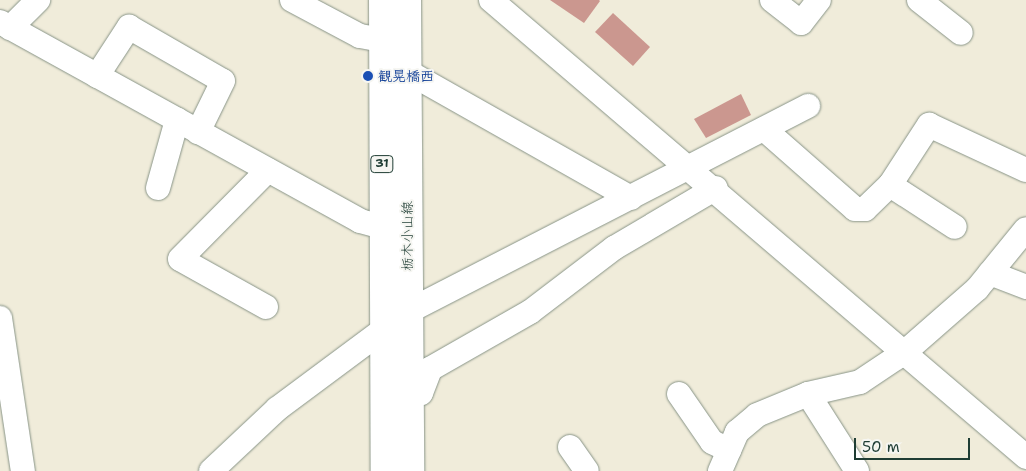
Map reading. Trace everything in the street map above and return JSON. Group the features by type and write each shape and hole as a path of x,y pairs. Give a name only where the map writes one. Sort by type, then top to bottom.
{"main road":[{"name":"栃木小山線","path":"383,0 384,471"},
{"name":"栃木小山線","path":"407,0 407,312 410,471"}],"street":[{"path":"38,0 5,25 360,221 382,227"},
{"path":"292,0 360,36 382,40"},
{"path":"491,0 692,167 1026,457"},
{"path":"772,0 801,23 819,0"},
{"path":"919,0 961,33"},
{"path":"97,76 129,27 223,81 198,132"},
{"path":"408,72 631,198"},
{"path":"212,471 277,409 383,328 407,312 808,106"},
{"path":"158,188 178,120"},
{"path":"764,130 855,209 865,209 890,186 929,126 1026,170"},
{"path":"266,307 180,259 268,170"},
{"path":"890,186 955,226"},
{"path":"409,395 422,393 430,369 530,312 614,248 716,188"},
{"path":"725,461 737,432 757,415 808,394 860,382 905,352 990,272 1026,229"},
{"path":"990,272 1026,287"},
{"path":"0,318 23,471"},
{"path":"679,394 725,461"},
{"path":"808,394 856,471"},
{"path":"570,447 587,471"}],"building":[{"path":"550,0 599,0 600,1 584,23"},
{"path":"613,13 650,47 633,66 595,32"},
{"path":"741,94 751,115 706,138 694,119"}],"place":[{"name":"観晃橋西","path":"368,76"}]}
